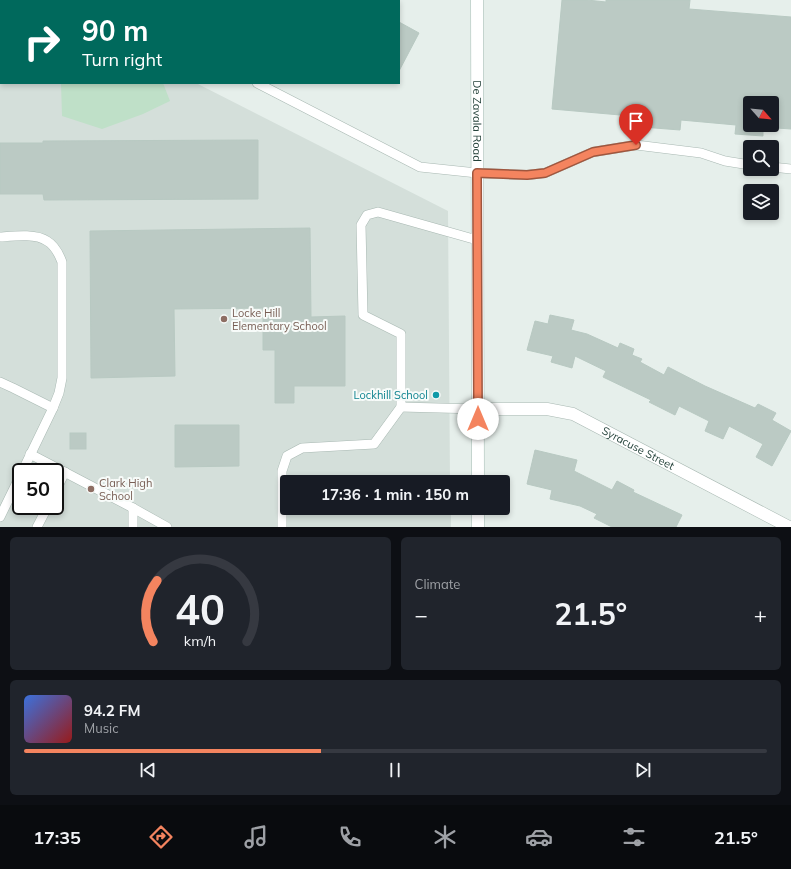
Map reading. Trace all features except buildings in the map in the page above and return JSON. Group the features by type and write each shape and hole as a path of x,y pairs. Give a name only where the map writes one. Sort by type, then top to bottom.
{"main road":[{"name":"De Zavala Road","path":"477,0 478,475"},
{"name":"Syracuse Street","path":"477,409 547,409 573,414 789,527"},
{"path":"478,515 478,527"}],"lane":[{"path":"259,84 420,167 477,173 527,175 545,173 593,152 636,145 701,153 743,164"},
{"path":"779,168 791,169"},
{"path":"282,527 282,471 287,456 302,448 374,444 401,406 401,334 363,315 361,225 367,215 378,212 477,240"},
{"path":"0,236 37,236 48,241 58,253 62,262 62,378 59,393 53,408 26,463"},
{"path":"0,382 53,408"},
{"path":"401,406 477,409"},
{"path":"30,454 167,527"},
{"path":"0,517 12,492"},
{"path":"133,508 133,527"},
{"path":"37,527 43,515"}],"shaded area":[{"name":"Locke Hill Elementary School","path":"0,84 198,84 448,211 450,475 280,475 280,515 451,515 451,527 0,527"}],"green space":[{"path":"61,84 163,84 170,101 143,114 102,129 62,116"}],"place":[{"name":"Locke Hill Elementary School","path":"224,319"},
{"name":"Lockhill School","path":"436,395"},
{"name":"Clark High School","path":"91,489"}],"route":[{"path":"478,419 477,173 527,175 545,173 593,152 636,145"}]}
